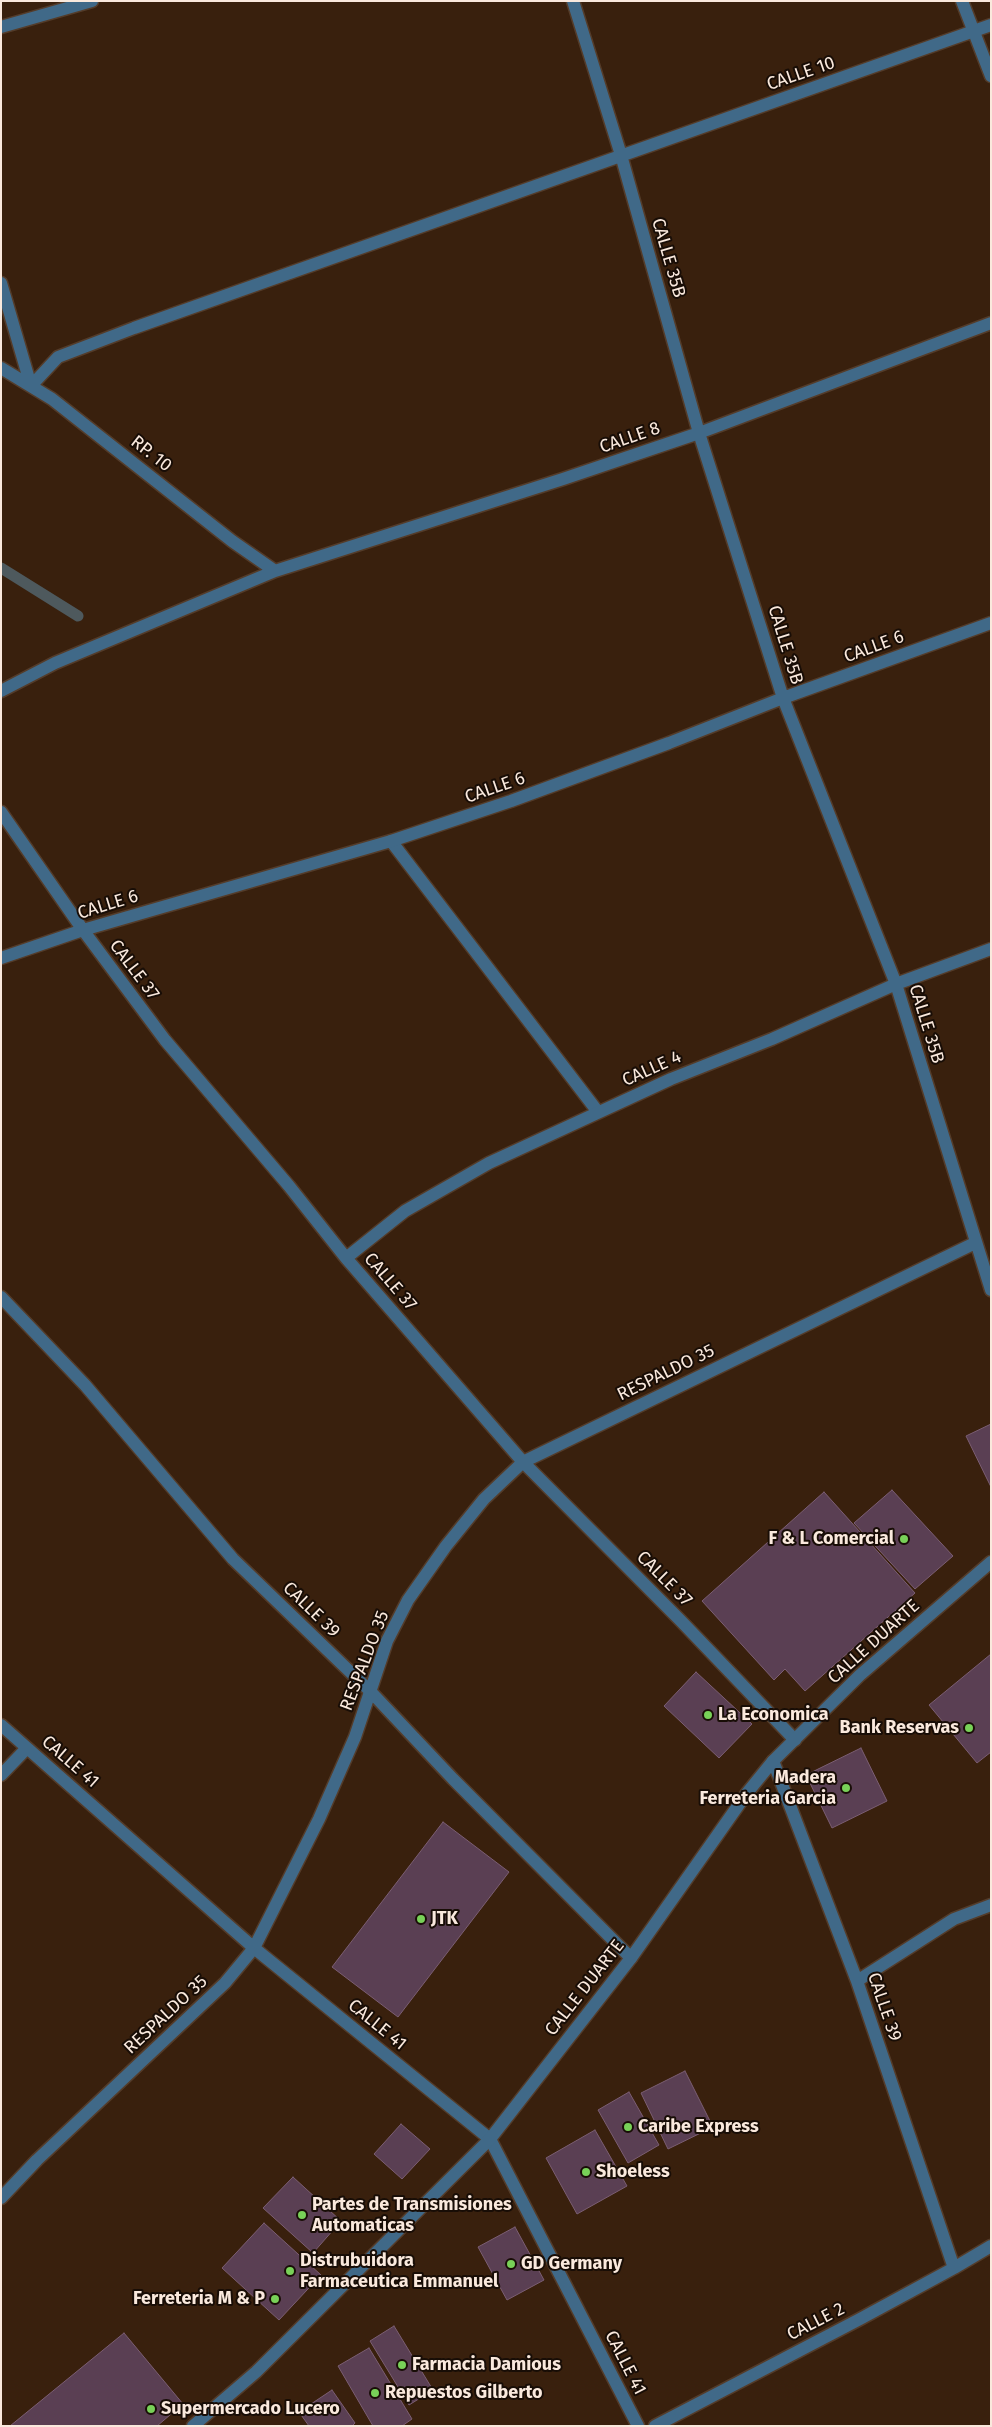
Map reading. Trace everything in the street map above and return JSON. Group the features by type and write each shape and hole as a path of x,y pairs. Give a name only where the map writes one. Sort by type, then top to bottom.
{"street":[{"path":"1,27 92,1"},
{"name":"CALLE 35B","path":"573,1 622,155 700,433 783,698 896,984 991,1290"},
{"path":"962,1 991,76"},
{"name":"CALLE 10","path":"31,386 58,357 284,274 991,25"},
{"path":"1,283 31,386"},
{"name":"CALLE 8","path":"1,691 55,663 275,571 700,433 991,323"},
{"name":"RP. 10","path":"1,368 52,399 232,541 275,571"},
{"name":"CALLE 6","path":"1,958 83,930 391,841 511,801 783,698 991,623"},
{"name":"CALLE 37","path":"1,812 83,930 165,1040 346,1258 523,1462 681,1621 795,1740"},
{"path":"391,841 598,1112"},
{"name":"CALLE 4","path":"346,1258 405,1211 489,1163 598,1112 896,984 991,948"},
{"name":"RESPALDO 35","path":"1,2198 38,2160 225,1983 254,1948 320,1819 356,1737 387,1641 408,1600 446,1546 484,1498 523,1462 975,1243"},
{"name":"CALLE 39","path":"1,1297 85,1385 233,1559 371,1692 452,1779 631,1958"},
{"name":"CALLE DUARTE","path":"193,2426 256,2372 490,2139 631,1958 747,1793 773,1761 860,1675 991,1562"},
{"name":"CALLE 41","path":"1,1725 254,1948 490,2139 638,2426"},
{"path":"1,1775 27,1748"},
{"name":"CALLE 39","path":"773,1761 857,1981 954,2268"},
{"path":"857,1981 954,1919 991,1905"},
{"name":"CALLE 2","path":"654,2426 954,2268 991,2246"}],"building":[{"path":"991,1424 991,1487 966,1436"},
{"name":"F & L Comercial","path":"892,1490 953,1556 915,1589 854,1523"},
{"path":"824,1492 915,1593 805,1691 785,1669 774,1680 702,1601"},
{"name":"Bank Reservas","path":"991,1654 991,1752 977,1763 929,1705"},
{"name":"La Economica","path":"696,1672 752,1724 719,1758 664,1706"},
{"name":"Madera Ferreteria Garcia","path":"861,1748 887,1801 832,1828 806,1775"},
{"name":"JTK","path":"443,1822 509,1872 398,2017 332,1967"},
{"path":"685,2071 713,2127 668,2149 641,2093"},
{"name":"Caribe Express","path":"629,2092 659,2145 628,2163 598,2110"},
{"path":"401,2124 430,2149 402,2179 374,2154"},
{"name":"Shoeless","path":"595,2130 627,2186 577,2214 546,2158"},
{"name":"Partes de Transmisiones Automaticas","path":"293,2177 341,2221 313,2253 263,2208"},
{"path":"264,2223 321,2275 279,2320 222,2268"},
{"name":"GD Germany","path":"515,2227 544,2280 507,2300 478,2247"},
{"name":"Farmacia Damious","path":"394,2326 433,2390 409,2405 370,2341"},
{"path":"124,2333 183,2404 157,2426 10,2426"},
{"name":"Repuestos Gilberto","path":"369,2348 412,2419 402,2426 373,2426 338,2366"},
{"path":"332,2390 355,2423 352,2426 309,2426 299,2412"}],"waterway":[{"path":"1,568 78,616"}],"place":[{"name":"F & L Comercial","path":"904,1539"},
{"name":"La Economica","path":"708,1715"},
{"name":"Bank Reservas","path":"969,1728"},
{"name":"Madera Ferreteria Garcia","path":"846,1788"},
{"name":"JTK","path":"421,1919"},
{"name":"Caribe Express","path":"628,2127"},
{"name":"Shoeless","path":"586,2172"},
{"name":"Partes de Transmisiones Automaticas","path":"302,2215"},
{"name":"GD Germany","path":"511,2264"},
{"name":"Distrubuidora Farmaceutica Emmanuel","path":"290,2271"},
{"name":"Ferreteria M & P","path":"275,2299"},
{"name":"Farmacia Damious","path":"402,2365"},
{"name":"Repuestos Gilberto","path":"375,2393"},
{"name":"Supermercado Lucero","path":"151,2409"}]}
